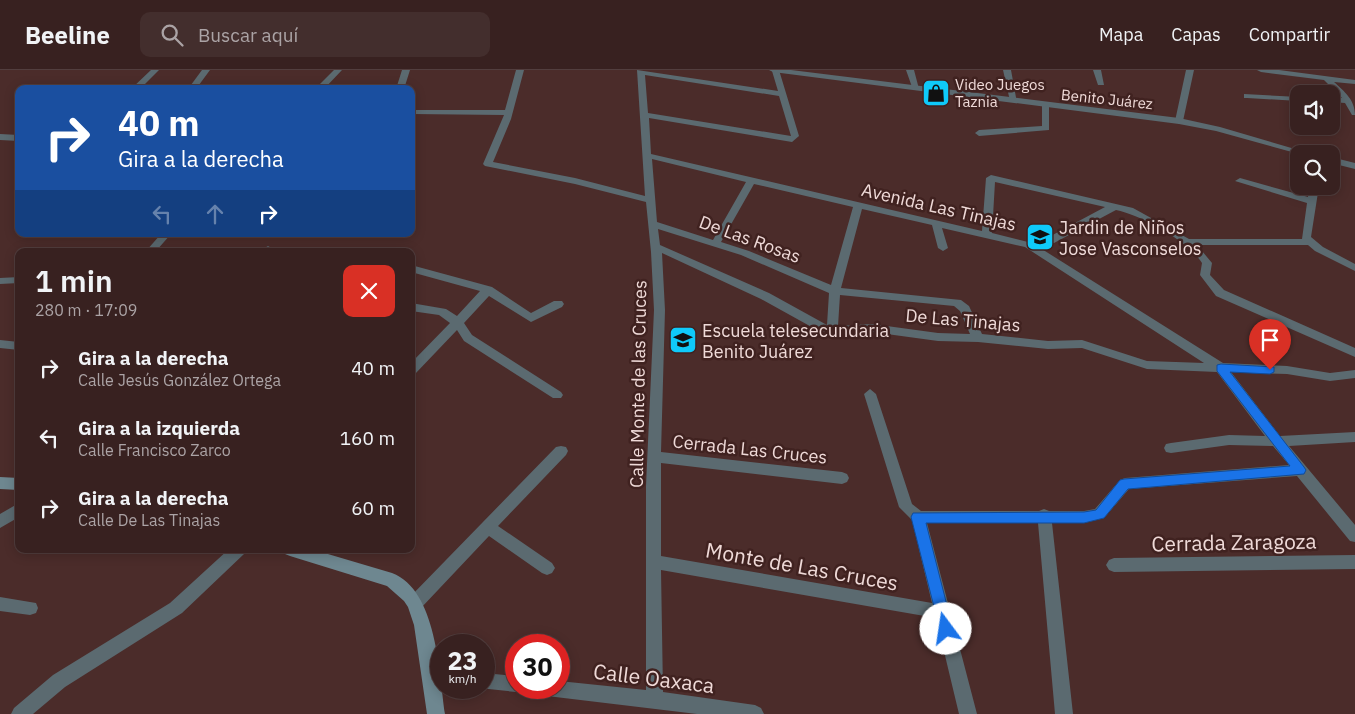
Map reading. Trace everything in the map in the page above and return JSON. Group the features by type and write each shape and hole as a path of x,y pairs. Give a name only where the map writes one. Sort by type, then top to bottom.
{"main road":[{"path":"0,483 15,484"},
{"path":"303,553 392,580 415,603 430,656"},
{"path":"436,699 436,714"}],"street":[{"path":"139,85 155,70"},
{"path":"195,85 206,70"},
{"path":"324,85 338,70"},
{"path":"401,85 406,70"},
{"path":"520,70 509,113 488,164 575,181 650,200"},
{"path":"645,114 792,139 795,136 775,70"},
{"name":"Benito Juárez","path":"775,70 812,72 1046,106 1180,121 1290,149"},
{"path":"910,70 916,87"},
{"path":"1007,70 1014,101"},
{"path":"1097,70 1101,84"},
{"path":"1180,121 1190,70"},
{"path":"1261,70 1355,82"},
{"path":"641,71 782,94"},
{"name":"Calle Monte de las Cruces","path":"641,71 649,156 652,224 656,247 659,331 654,457 655,699"},
{"path":"1327,78 1348,101 1355,113"},
{"path":"1247,96 1290,98"},
{"path":"1340,101 1348,101"},
{"path":"978,133 1046,128 1046,106"},
{"path":"415,112 509,113"},
{"path":"0,137 15,138"},
{"name":"Avenida Las Tinajas","path":"649,156 1028,245 1221,368"},
{"path":"1340,162 1355,166"},
{"path":"987,235 992,178 1115,206 1140,214 1186,242 1206,259 1208,266 1205,275 1220,293 1355,353"},
{"path":"716,243 751,181"},
{"path":"1240,181 1311,201"},
{"path":"1312,195 1306,238 1355,268"},
{"path":"832,330 835,291 858,205"},
{"path":"1028,245 1050,241 1115,206"},
{"path":"936,222 943,248"},
{"name":"De Las Rosas","path":"652,224 716,243 835,291 951,302 962,306 967,312 978,338"},
{"path":"154,248 163,237"},
{"path":"1186,242 1311,242"},
{"name":"De Las Tinajas","path":"656,247 765,296 821,327 832,330 872,328 938,337 978,338 1048,345 1082,344 1096,346 1131,361 1147,365 1287,370 1330,377 1355,374"},
{"path":"415,269 488,290 531,318 558,304"},
{"path":"0,281 15,280"},
{"path":"415,367 488,290"},
{"path":"415,308 442,312 458,323 468,338 557,395"},
{"path":"0,344 15,346"},
{"path":"1221,368 1300,470 1355,536"},
{"path":"870,394 906,507 918,517 968,714"},
{"path":"1171,448 1229,440 1277,441 1355,437"},
{"path":"415,603 561,451"},
{"name":"Cerrada Las Cruces","path":"654,457 842,478"},
{"path":"918,517 1084,517 1099,514 1124,484 1300,470"},
{"path":"0,522 15,511"},
{"path":"1044,516 1064,714"},
{"path":"488,526 547,568"},
{"path":"20,714 59,681 176,608 235,553"},
{"name":"Monte de Las Cruces","path":"654,562 942,612"},
{"name":"Cerrada Zaragoza","path":"1114,565 1355,562"},
{"path":"0,604 30,608"},
{"name":"Calle Oaxaca","path":"570,690 655,699 755,714"}],"place":[{"name":"Video Juegos Taznia","path":"936,93"},
{"name":"Jardin de Niños Jose Vasconselos","path":"1040,237"},
{"name":"Escuela telesecundaria Benito Juárez","path":"683,340"}],"route":[{"path":"946,629 918,517 1084,517 1099,514 1124,484 1300,470 1221,368 1270,370"}]}
